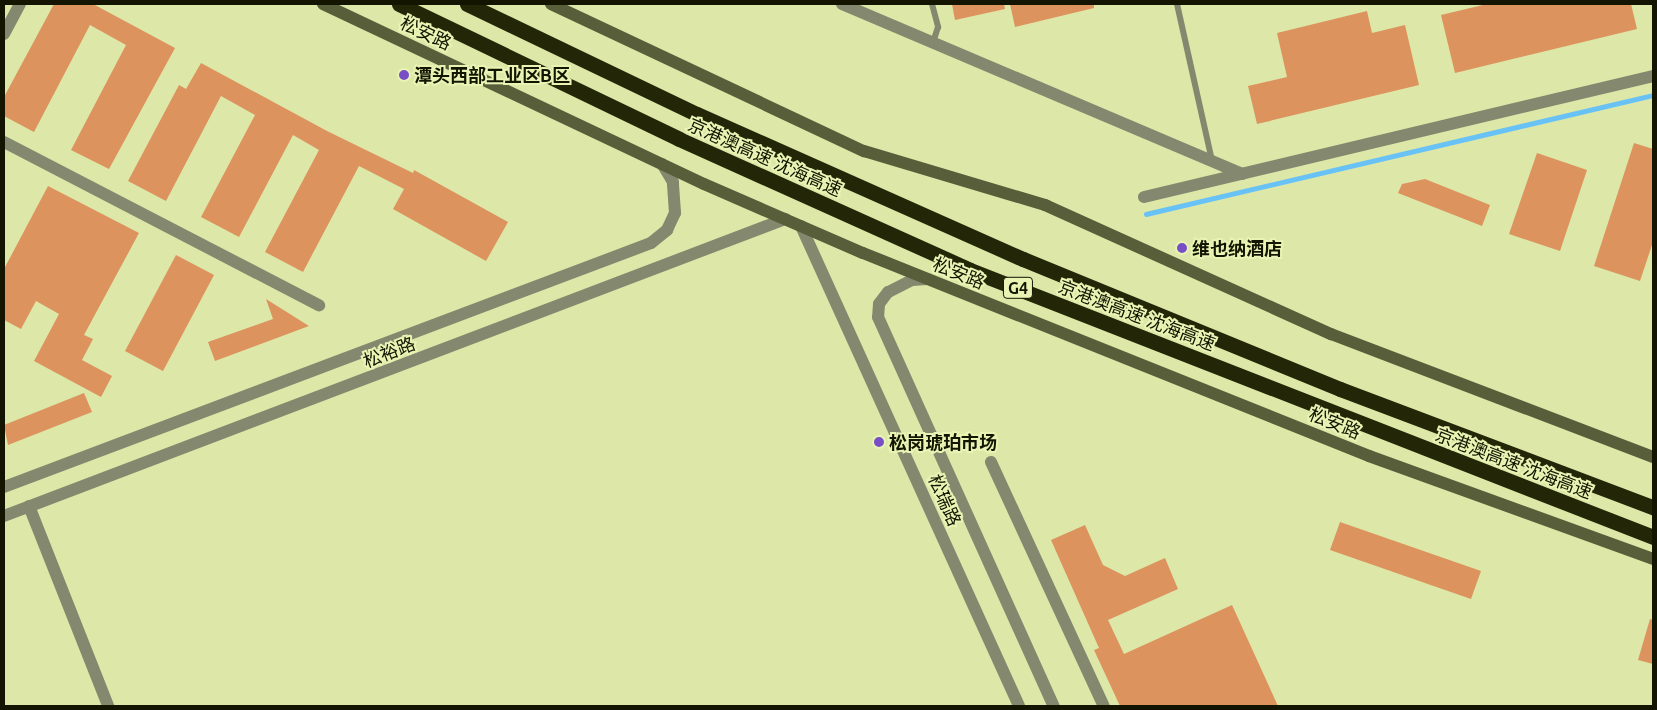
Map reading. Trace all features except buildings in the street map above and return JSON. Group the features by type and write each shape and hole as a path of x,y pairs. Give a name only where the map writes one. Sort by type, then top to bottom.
{"highway":[{"name":"京港澳高速 沈海高速","path":"399,4 679,139 970,270 1653,537"},
{"name":"京港澳高速 沈海高速","path":"467,4 697,114 1022,259 1340,389 1653,507"}],"main road":[{"name":"松安路","path":"323,4 662,164 801,226 927,279 1369,456 1653,559"},
{"path":"551,4 864,151 1045,205 1331,334 1653,457"}],"street":[{"path":"4,34 20,4"},
{"path":"842,4 1242,174"},
{"path":"1144,198 1653,76"},
{"path":"4,142 319,305"},
{"name":"松裕路","path":"4,487 651,243 667,230 675,214 673,182 662,164"},
{"name":"松裕路","path":"4,516 785,219"},
{"name":"松瑞路","path":"801,226 1019,706"},
{"name":"松瑞路","path":"927,279 912,280 888,292 879,304 878,317 1054,706"},
{"path":"991,462 1104,706"},
{"path":"29,506 108,706"}],"lane":[{"path":"932,4 938,27 933,42"},
{"path":"1177,4 1212,162"}],"waterway":[{"path":"1146,214 1653,95"}],"place":[{"name":"潭头西部工业区B区","path":"404,75"},
{"name":"维也纳酒店","path":"1182,248"},
{"name":"松岗琥珀市场","path":"879,442"}]}
